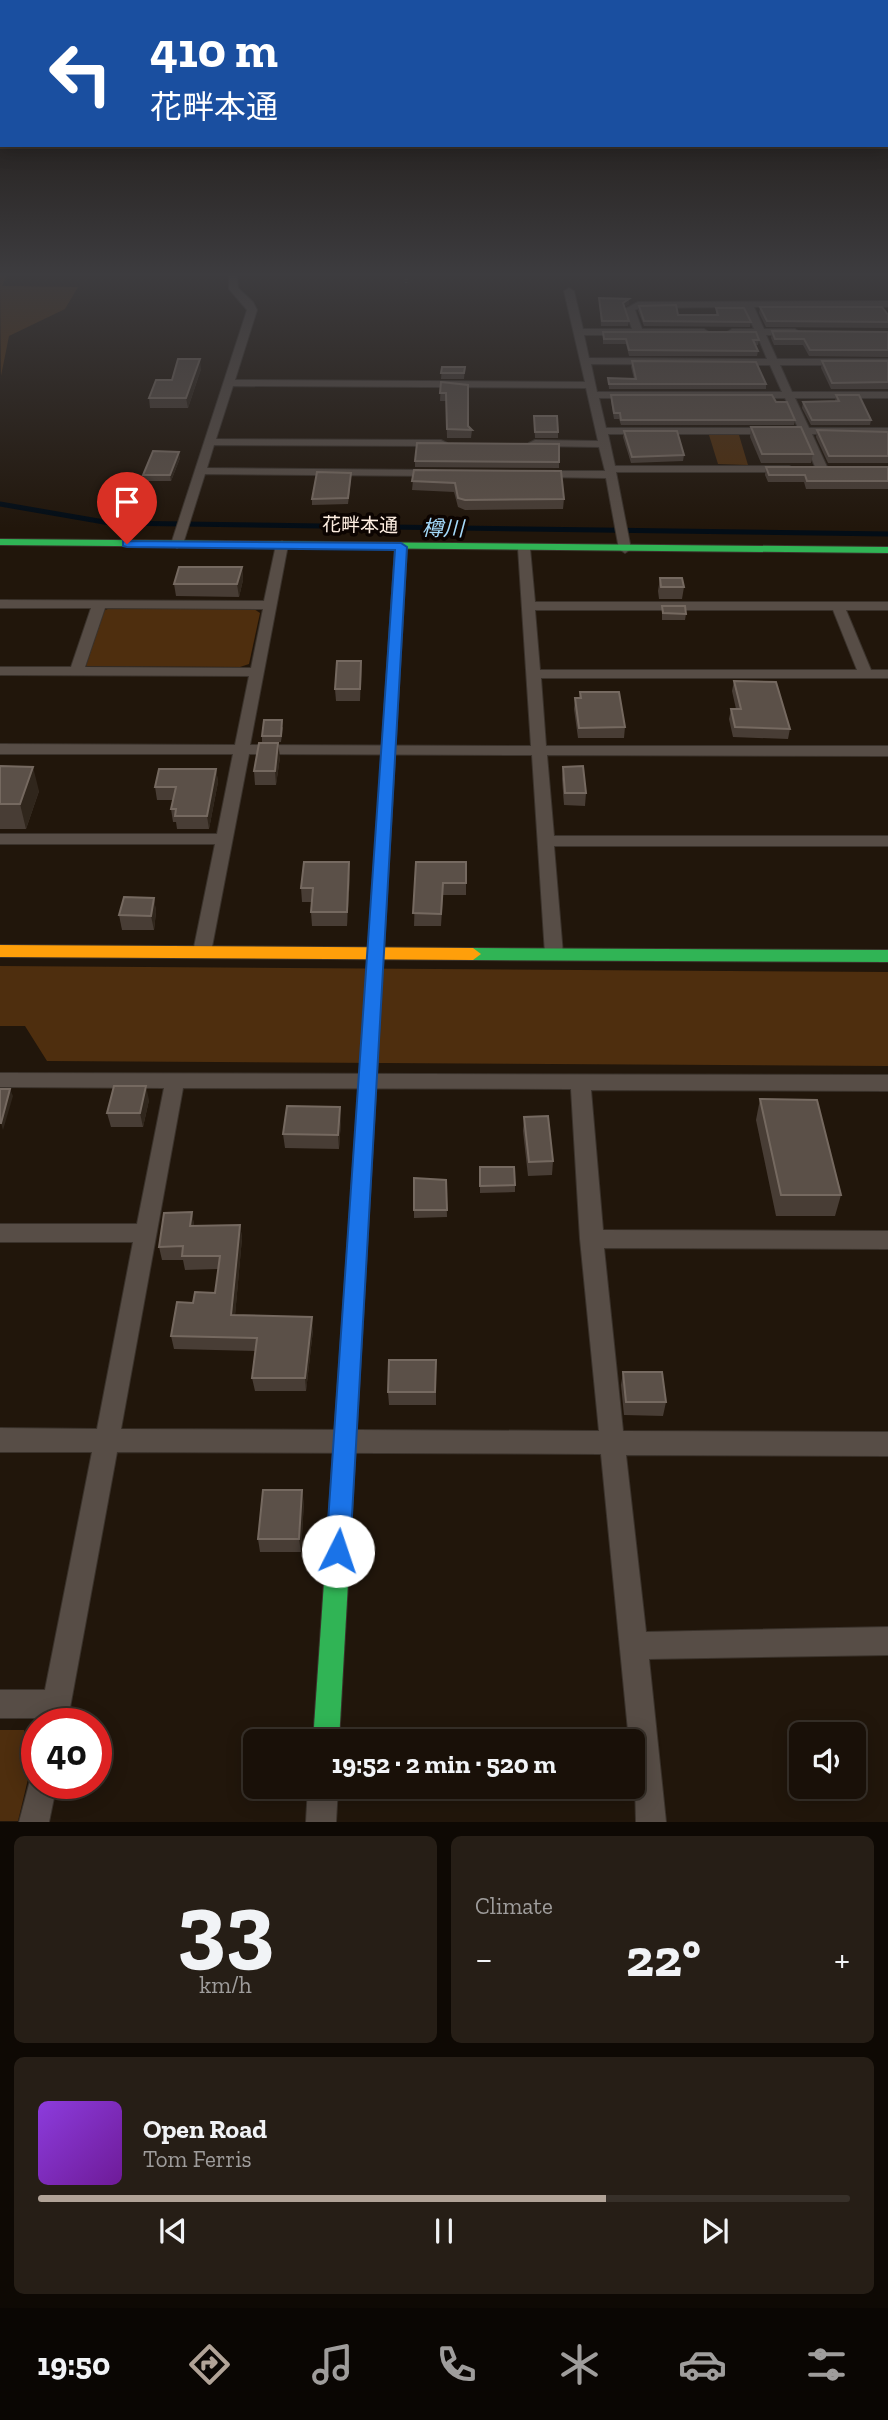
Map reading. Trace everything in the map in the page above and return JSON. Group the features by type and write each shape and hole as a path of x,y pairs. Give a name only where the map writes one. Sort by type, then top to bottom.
{"street":[{"path":"179,539 236,358"},
{"path":"584,358 623,536"},
{"path":"770,358 822,469"},
{"path":"585,361 888,362"},
{"path":"227,383 888,395"},
{"path":"600,431 888,431"},
{"path":"210,442 454,443"},
{"path":"522,443 603,444"},
{"path":"528,474 835,469"},
{"path":"201,471 446,473"},
{"name":"花畔本通","path":"0,542 179,539 282,545 524,548 623,536 888,550"},
{"path":"202,952 239,749 282,545"},
{"path":"327,1729 401,547"},
{"path":"524,548 554,954"},
{"path":"0,604 269,605"},
{"path":"77,671 99,605"},
{"path":"529,606 888,606"},
{"path":"838,606 866,674"},
{"path":"0,671 256,672"},
{"path":"535,674 888,674"},
{"path":"0,749 888,751"},
{"path":"0,839 223,839"},
{"path":"547,841 888,841"},
{"path":"0,951 888,956"},
{"path":"0,1080 888,1083"},
{"path":"56,1708 175,1080"},
{"path":"580,1081 591,1239 635,1646 650,1822"},
{"path":"0,1233 145,1233"},
{"path":"591,1239 888,1240"},
{"path":"0,1440 888,1444"},
{"path":"635,1646 888,1641"},
{"path":"0,1704 22,1708"},
{"path":"34,1822 39,1799"},
{"path":"321,1822 322,1799"}],"shaded area":[{"path":"1,358 5,358 1,376"},
{"path":"709,435 739,435 748,465 718,464"},
{"path":"110,608 254,609 260,613 249,664 240,667 87,666 83,664 103,611"},
{"path":"0,966 888,972 888,1066 47,1061 25,1026 0,1026"},
{"path":"0,1730 21,1730 21,1799 23,1799 18,1821 0,1821"}],"building":[{"path":"178,359 200,359 186,398 149,398 156,380 172,380"},
{"path":"632,361 756,362 766,384 609,384 608,378 636,379"},
{"path":"822,361 888,361 888,382 832,383"},
{"path":"442,367 465,367 464,373 441,373"},
{"path":"441,382 468,385 468,426 472,430 447,429 446,393 440,393"},
{"path":"611,395 772,395 776,402 787,402 795,420 621,420 620,413 614,413"},
{"path":"836,395 859,395 871,420 812,420 803,402 839,401"},
{"path":"534,416 557,416 558,432 535,432"},
{"path":"751,427 801,427 813,454 762,454"},
{"path":"817,430 888,432 888,456 829,456"},
{"path":"624,431 677,431 684,455 632,457"},
{"path":"417,443 559,444 559,462 415,461"},
{"path":"153,451 179,452 170,475 143,475"},
{"path":"766,467 888,467 888,481 807,481 805,475 769,475"},
{"path":"414,470 561,471 564,499 465,500 458,498 455,483 412,481"},
{"path":"317,472 351,473 348,498 312,499"},
{"path":"179,567 242,567 237,584 174,584"},
{"path":"660,578 682,578 684,587 661,587"},
{"path":"662,606 685,606 686,614 663,613"},
{"path":"337,661 361,661 360,689 335,689"},
{"path":"734,681 776,682 790,729 735,727 731,709 741,709"},
{"path":"580,692 619,692 625,727 579,728 575,698 581,698"},
{"path":"264,720 282,720 281,736 262,736"},
{"path":"259,743 278,743 275,771 254,771"},
{"path":"0,766 33,767 20,804 0,804"},
{"path":"583,766 586,793 565,793 563,767"},
{"path":"159,769 216,769 207,816 175,816 176,809 171,809 176,787 155,787"},
{"path":"304,862 349,862 347,912 311,912 313,888 301,888"},
{"path":"416,862 466,862 466,883 443,883 441,914 413,913"},
{"path":"124,897 154,898 151,916 119,915"},
{"path":"114,1086 146,1086 140,1113 107,1113"},
{"path":"0,1089 10,1089 1,1123 0,1123"},
{"path":"760,1099 817,1100 841,1195 781,1195"},
{"path":"287,1106 340,1107 338,1135 283,1134"},
{"path":"548,1116 553,1161 529,1162 524,1117"},
{"path":"480,1167 514,1167 515,1185 480,1186"},
{"path":"414,1178 446,1180 447,1210 414,1210"},
{"path":"192,1212 190,1226 240,1225 231,1315 312,1317 305,1378 252,1378 257,1338 171,1336 177,1302 193,1303 195,1292 215,1293 220,1256 182,1256 183,1246 159,1247 164,1213"},
{"path":"389,1360 436,1360 435,1392 388,1392"},
{"path":"623,1372 662,1372 666,1402 626,1402"},
{"path":"263,1490 302,1490 299,1539 258,1539"}],"waterway":[{"name":"樽川","path":"0,504 110,523 888,534"}],"traffic: fast":[{"path":"0,542 888,550"},
{"path":"327,1729 386,791"},
{"path":"473,954 888,956"}],"traffic: slow":[{"path":"0,951 473,954"}],"traffic: jam":[{"path":"386,791 401,547"}],"route":[{"path":"127,544 401,547 338,1551"}]}
